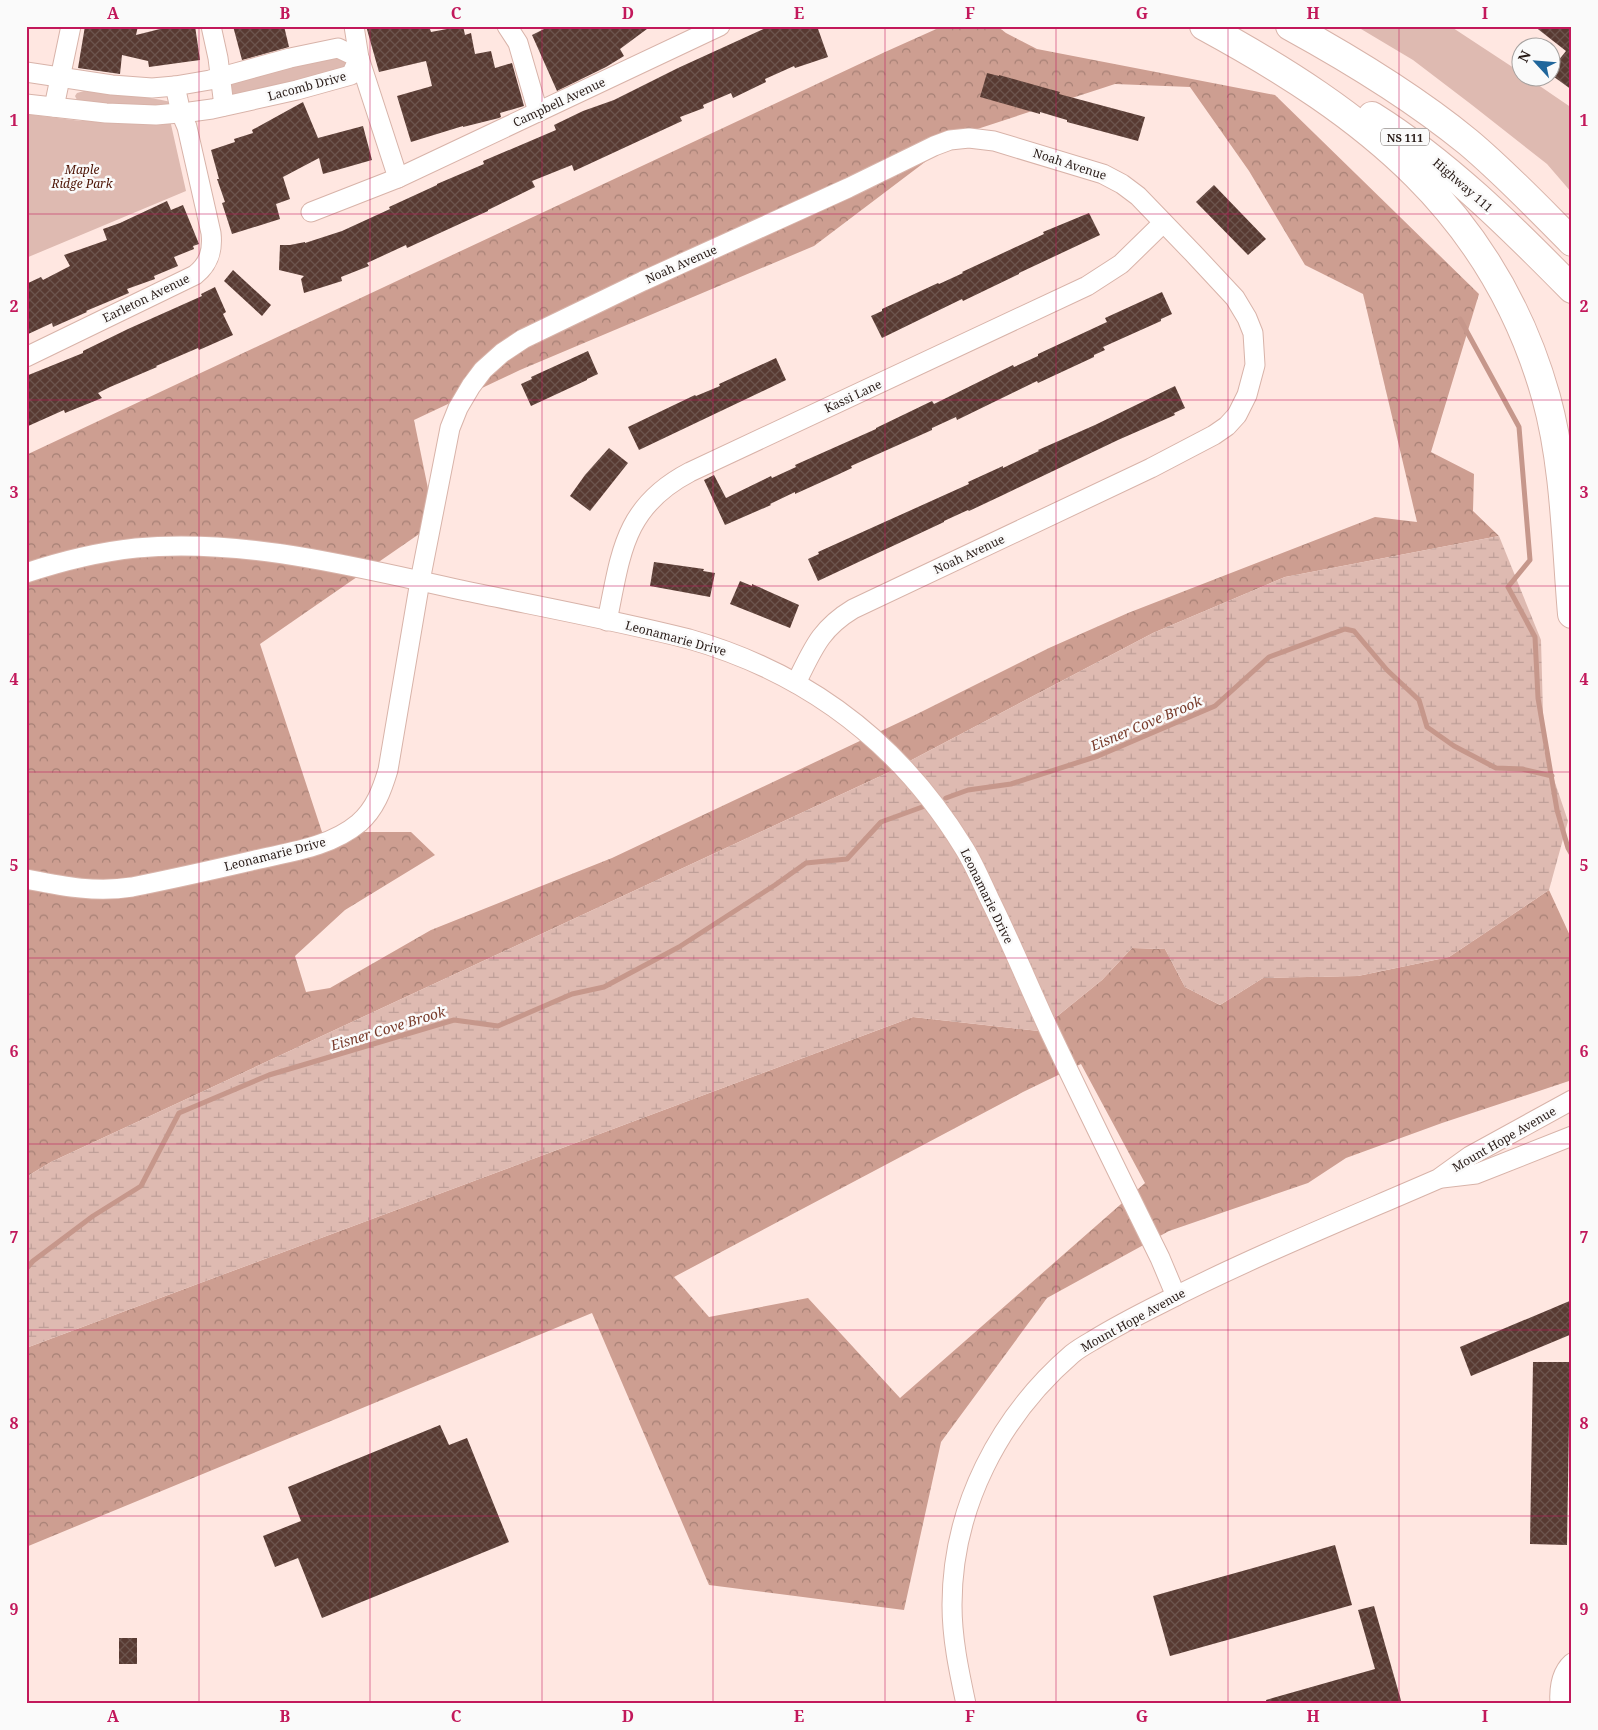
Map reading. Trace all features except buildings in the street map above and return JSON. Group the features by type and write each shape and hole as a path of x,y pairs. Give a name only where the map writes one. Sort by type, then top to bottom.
{"highway":[{"path":"1204,26 1278,69 1368,131 1424,181 1470,236 1490,265 1508,296 1523,329 1546,398 1559,470 1572,614"},
{"name":"Highway 111","path":"1209,26 1331,90 1401,134 1467,187 1522,237 1572,289"},
{"name":"NS 111","path":"1290,26 1402,92 1468,142 1530,199 1572,242"},
{"path":"1299,26 1332,40 1365,58 1426,96 1490,146 1572,219"}],"street":[{"path":"54,107 71,26"},
{"path":"211,26 224,106"},
{"path":"354,26 359,58 398,178"},
{"path":"507,26 518,43 538,112"},
{"name":"Campbell Avenue","path":"312,212 398,178 720,26"},
{"name":"Lacomb Drive","path":"26,72 112,85 152,88 175,86 220,77 290,58 338,48 359,58 351,75 297,90 181,113 156,115 26,104"},
{"name":"Earleton Avenue","path":"26,357 194,275 208,262 212,234 187,127 181,113 175,86"},
{"name":"Noah Avenue","path":"420,581 448,439 458,408 472,386 490,364 517,342 634,285 848,188 934,146 956,139 975,138 994,141 1110,177 1133,191 1230,293 1250,325 1255,347 1255,365 1248,395 1237,415 1214,436 1151,468 853,608 835,620 825,630 796,683"},
{"name":"Kassi Lane","path":"607,620 620,562 630,533 641,511 652,497 666,486 690,472 1087,286 1121,264 1163,223"},
{"name":"Leonamarie Drive","path":"26,573 78,558 121,550 155,547 192,546 272,553 420,581 668,634 719,648 759,663 796,683 845,715 868,733 895,759 928,797 964,848 1160,1258 1176,1296"},
{"name":"Leonamarie Drive","path":"26,879 90,890 122,889 311,847 333,839 358,823 375,803 388,770 420,581"},
{"name":"Mount Hope Avenue","path":"966,1704 955,1644 952,1605 956,1555 968,1508 982,1471 1000,1436 1050,1375 1074,1352 1115,1327 1214,1277 1438,1179 1470,1156 1572,1100"},
{"name":"Mount Hope Avenue","path":"1438,1179 1476,1174 1572,1136"},
{"path":"1560,1704 1561,1682 1572,1663"}],"green space":[{"path":"943,26 997,26 1006,33 1037,49 1275,95 1479,294 1431,452 1474,474 1473,511 1499,536 1285,577 1153,633 885,774 51,1162 26,1177 26,455","holes":["1115,84 1190,87 1249,171 1305,265 1363,294 1417,522 1375,517 1128,613 1049,648 917,714 612,858 431,930 330,988 306,992 295,956 345,910 435,855 411,832 322,832 260,644 435,523 414,420 520,370 814,246 962,134"]},
{"path":"1356,26 1450,26 1510,65 1510,88 1543,88 1572,108 1572,193 1547,164 1413,60"},
{"path":"333,54 350,64 348,70 233,95 229,88 230,84"},
{"path":"84,91 150,98 171,102 174,107 79,104 75,96 77,93"},
{"name":"Maple Ridge Park","path":"26,114 81,121 170,120 186,191 26,258"},
{"path":"1499,536 1541,640 1544,750 1568,821 1549,890 1449,957 1358,976 1263,978 1220,1005 1185,987 1165,949 1132,948 1102,980 1039,1031 913,1017 26,1348 26,1177 51,1162 885,774 1153,633 1285,577"},
{"path":"1549,890 1572,940 1572,1080 1442,1123 1346,1158 1308,1183 1169,1231 1047,1298 941,1442 904,1610 709,1585 592,1313 26,1547 26,1348 913,1017 1039,1031 1102,980 1132,948 1165,949 1185,987 1220,1005 1263,978 1358,976 1449,957","holes":["1081,1064 1145,1183 900,1398 808,1298 709,1317 674,1277 1023,1092"]}],"waterway":[{"path":"1460,319 1519,427 1530,560 1508,587 1535,637 1538,698 1557,810 1568,848 1572,855"},
{"name":"Eisner Cove Brook","path":"946,798 968,790 1011,784 1098,756 1215,706 1269,657 1345,629 1354,631 1387,670 1419,700 1427,727 1454,746 1496,768 1522,769 1552,776"},
{"name":"Eisner Cove Brook","path":"26,1269 33,1261 93,1216 141,1186 179,1113 269,1075 454,1020 498,1026 572,994 604,987 679,947 806,863 847,859 881,822 925,806"}]}
